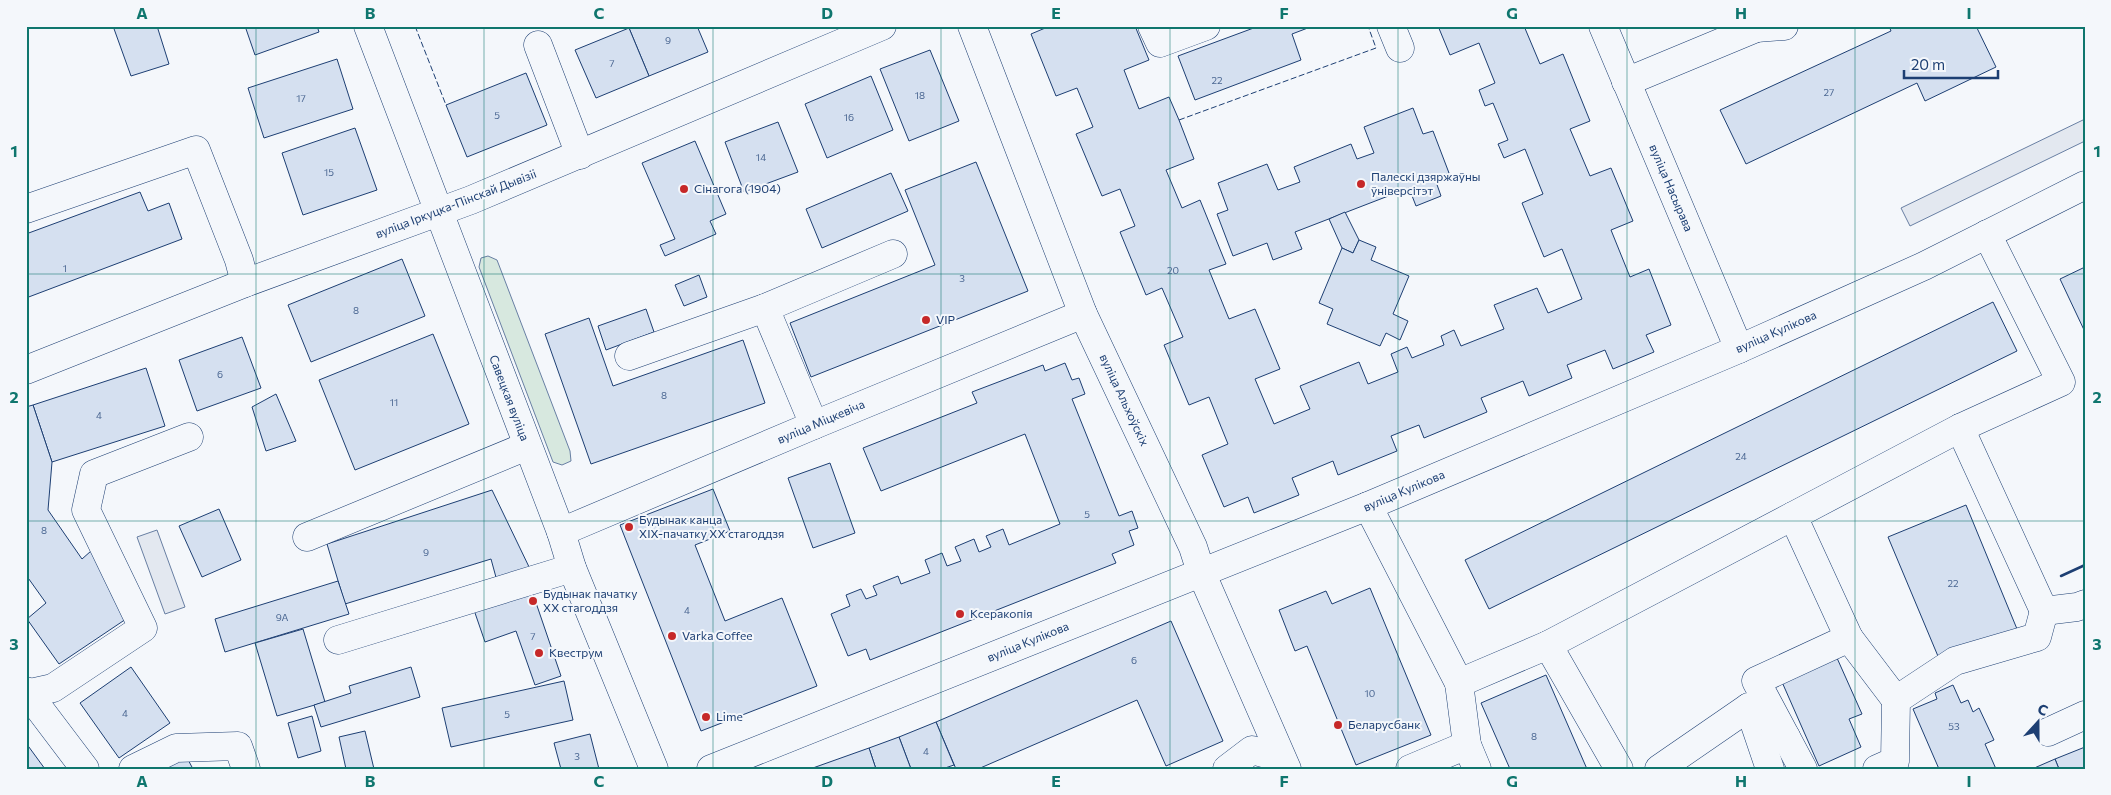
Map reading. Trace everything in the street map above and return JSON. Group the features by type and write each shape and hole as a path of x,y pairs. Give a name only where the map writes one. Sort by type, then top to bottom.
{"street":[{"name":"Савецкая вуліца","path":"368,26 561,532 572,568 654,769"},
{"name":"вуліца Іркуцка-Пінскай Дывізіі","path":"26,370 246,283 440,213 882,26"},
{"name":"вуліца Альхоўскіх","path":"972,26 1083,314 1193,547 1201,572 1284,764"},
{"path":"1152,26 1160,43 1206,26"},
{"name":"вуліца Насырава","path":"1602,26 1739,349"},
{"path":"1626,82 1756,27 1784,26"},
{"path":"538,45 580,155"},
{"path":"26,209 196,150 239,260 246,283"},
{"name":"вуліца Кулікова","path":"711,769 1368,506 1739,349 1924,266 2085,185"},
{"path":"1458,683 1548,645 1960,428 2061,382 1987,234"},
{"path":"629,356 765,308 893,254"},
{"path":"765,308 814,425"},
{"name":"вуліца Міцкевіча","path":"561,532 1083,314"},
{"path":"1896,700 1955,661 2038,638 2044,611 1960,428"},
{"path":"85,769 27,693 52,688 143,628 86,510 94,474 189,437"},
{"path":"307,537 527,446"},
{"path":"1368,506 1458,683 1472,757 1410,769"},
{"path":"1793,516 1849,638 1896,700 1895,761 1876,769"},
{"path":"338,640 572,568"},
{"path":"2044,611 2082,613"},
{"path":"1803,769 1756,681 1849,638"},
{"path":"1548,645 1619,769"},
{"path":"1749,707 1786,738"},
{"path":"1659,769 1749,707"},
{"path":"1749,707 1770,769"},
{"path":"2048,732 2085,715"},
{"path":"132,769 176,748 238,746 246,769"},
{"path":"1227,769 1252,750 1284,764"}],"shaded area":[{"path":"2085,119 2085,141 1910,226 1901,208"},
{"path":"488,256 497,260 570,451 571,461 562,465 553,462 479,267 481,258"},
{"path":"157,530 185,607 165,614 137,537"}],"building":[{"path":"113,26 157,26 169,64 131,76"},
{"path":"245,26 317,26 319,32 255,55"},
{"path":"632,26 697,26 708,52 649,76 629,28"},
{"path":"1050,26 1135,26 1149,60 1124,70 1139,109 1169,97 1179,120 1194,159 1166,170 1182,208 1200,200 1226,264 1209,270 1229,319 1255,309 1280,369 1255,379 1274,424 1310,409 1300,386 1359,362 1368,384 1398,372 1391,354 1407,347 1412,358 1444,345 1441,336 1454,330 1461,346 1504,329 1494,305 1537,288 1548,313 1582,299 1562,249 1544,257 1522,203 1543,194 1525,149 1504,158 1498,144 1508,140 1493,103 1485,106 1479,90 1495,83 1479,43 1450,55 1438,26 1524,26 1540,64 1563,54 1590,121 1570,129 1590,176 1611,168 1633,221 1611,230 1630,277 1649,269 1671,325 1646,335 1654,352 1613,369 1605,350 1567,365 1572,378 1529,396 1523,381 1481,398 1487,412 1424,438 1419,425 1391,436 1397,451 1338,475 1333,461 1292,478 1299,495 1254,513 1248,497 1224,507 1202,455 1228,444 1209,397 1189,405 1164,345 1183,337 1162,288 1146,295 1120,232 1135,226 1120,189 1102,196 1076,134 1093,127 1077,88 1056,96 1031,34"},
{"path":"1259,26 1313,26 1292,34 1301,60 1195,100 1178,56"},
{"path":"1889,26 1976,26 1996,67 1925,101 1917,83 1746,164 1720,110 1891,31"},
{"path":"629,28 649,76 596,98 575,50"},
{"path":"930,50 959,121 909,141 880,69"},
{"path":"337,59 353,109 264,138 248,88"},
{"path":"526,73 547,125 467,157 446,105"},
{"path":"871,76 893,130 827,158 805,104"},
{"path":"1413,108 1423,134 1433,131 1449,173 1435,179 1441,196 1416,206 1409,188 1295,232 1302,249 1273,260 1267,243 1233,256 1217,214 1228,210 1218,183 1267,164 1278,190 1300,182 1294,167 1351,144 1357,159 1374,153 1364,127"},
{"path":"778,122 798,172 744,192 725,142"},
{"path":"355,128 377,190 303,215 282,153"},
{"name":"Сінагога (1904)","path":"695,141 726,214 710,221 716,234 665,256 660,245 675,239 642,163"},
{"path":"976,162 1028,291 811,377 790,323 935,265 905,190"},
{"path":"891,173 908,211 822,248 806,209"},
{"path":"140,192 148,211 169,203 182,239 26,298 26,234"},
{"path":"1345,212 1359,240 1353,253 1342,248 1329,219"},
{"path":"1359,240 1376,247 1371,260 1409,276 1393,314 1408,321 1400,340 1386,333 1380,346 1327,324 1333,309 1319,303 1342,248 1353,253"},
{"path":"402,259 425,316 311,362 288,305"},
{"path":"2085,267 2085,332 2060,279"},
{"path":"699,275 707,297 684,306 675,285"},
{"path":"1993,302 2017,351 1489,609 1465,560"},
{"path":"646,309 654,332 606,350 598,326"},
{"path":"589,318 613,386 743,340 765,403 591,464 545,334"},
{"path":"433,334 469,424 355,470 319,380"},
{"path":"242,337 261,388 197,411 179,360"},
{"path":"1065,363 1072,380 1079,378 1085,394 1072,399 1119,516 1132,511 1138,528 1129,531 1134,545 1112,554 1116,563 870,660 866,649 848,656 831,614 850,606 846,595 861,589 866,599 877,595 873,586 898,576 901,584 930,573 925,560 942,553 947,566 961,561 955,547 974,539 979,552 991,547 986,536 1003,529 1009,545 1060,524 1025,434 881,491 863,448 977,403 972,392 1043,365 1045,371"},
{"path":"146,368 165,426 52,462 33,405"},
{"path":"276,394 296,441 266,451 252,407"},
{"path":"33,405 52,462 48,510 82,559 91,551 132,615 59,664 27,619 46,603 26,575 26,407"},
{"path":"830,463 855,533 813,548 788,478"},
{"path":"713,489 730,531 695,545 725,621 782,598 817,686 701,731 620,525"},
{"path":"492,490 531,571 497,581 491,559 345,604 327,544"},
{"path":"1966,505 2017,629 1940,661 1888,537"},
{"path":"219,509 241,560 202,577 179,526"},
{"path":"338,581 349,614 225,652 215,619"},
{"path":"1370,588 1431,735 1356,765 1307,646 1295,651 1279,610 1326,591 1332,604"},
{"path":"533,594 561,676 535,685 516,631 485,642 474,610"},
{"path":"1171,621 1223,741 1166,766 1137,700 978,769 956,769 936,722"},
{"path":"303,629 325,702 277,716 255,643"},
{"path":"1837,658 1862,714 1849,719 1861,747 1819,766 1782,682"},
{"path":"131,667 170,723 119,758 80,703"},
{"path":"411,667 420,697 321,727 314,705 351,693 349,686"},
{"path":"1546,675 1587,769 1510,769 1481,703"},
{"path":"564,681 573,720 451,747 442,708"},
{"path":"1953,685 1961,703 1968,700 1973,712 1979,708 1994,740 1985,744 1996,769 1939,769 1913,709 1937,699 1935,693"},
{"path":"312,716 321,751 298,758 288,723"},
{"path":"936,722 954,765 942,769 911,769 899,737"},
{"path":"365,731 374,769 346,769 339,737"},
{"path":"590,734 599,769 561,769 554,743"},
{"path":"899,737 911,769 876,769 869,748"},
{"path":"26,743 45,769 26,769"},
{"path":"2085,747 2085,769 2059,769 2055,759"},
{"path":"869,748 876,769 810,769"},
{"path":"185,754 193,769 165,769"},
{"path":"2055,759 2059,769 2032,769"}],"fence":[{"path":"415,26 446,105"},
{"path":"1179,120 1376,48 1368,26"}],"wall":[{"path":"2061,576 2085,565"}],"place":[{"name":"Палескі дзяржаўны ўніверсітэт","path":"1361,184"},
{"name":"Сінагога (1904)","path":"684,189"},
{"name":"VIP","path":"926,320"},
{"name":"Будынак канца XIX-пачатку XX стагоддзя","path":"629,527"},
{"name":"Будынак пачатку ХХ стагоддзя","path":"533,601"},
{"name":"Ксеракопія","path":"960,614"},
{"name":"Varka Coffee","path":"672,636"},
{"name":"Квеструм","path":"539,653"},
{"name":"Lime","path":"706,717"},
{"name":"Беларусбанк","path":"1338,725"}]}
